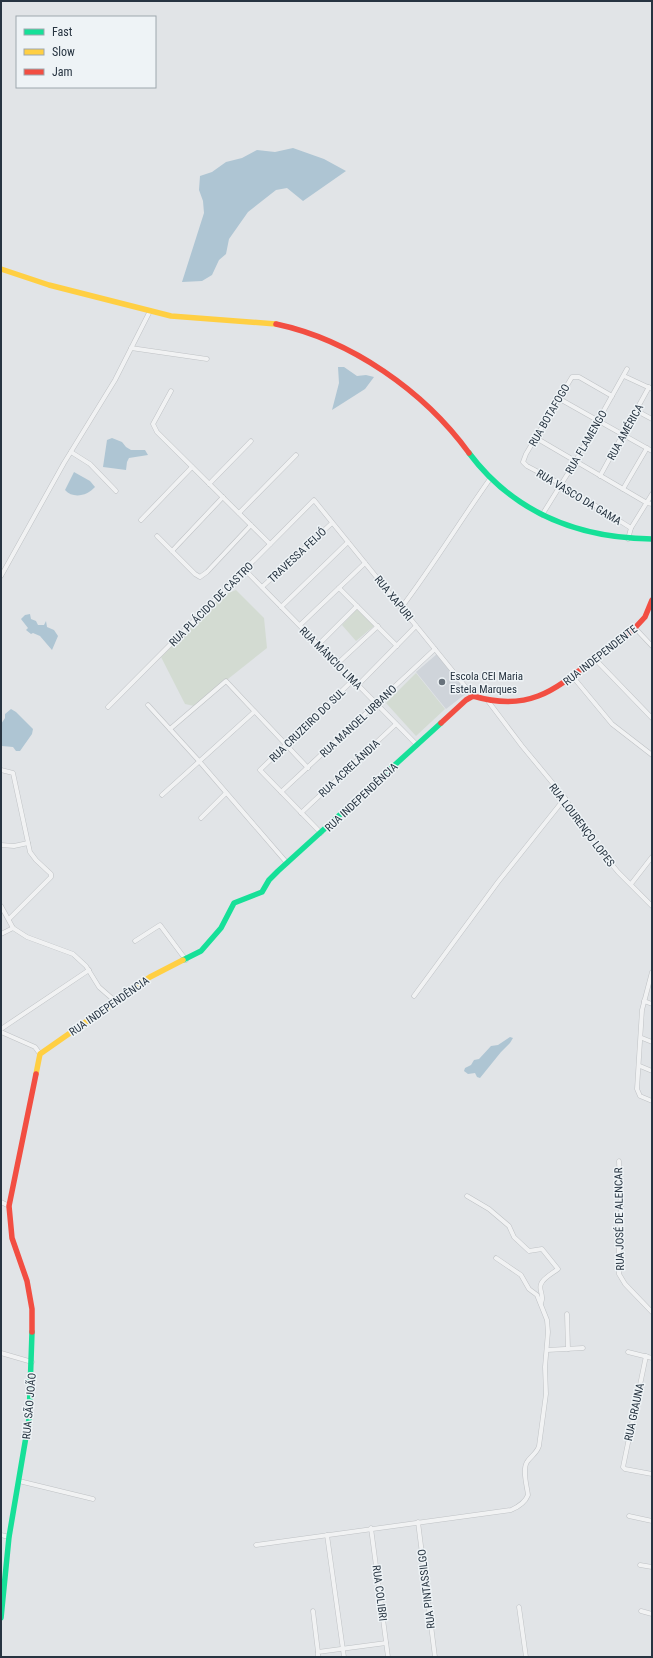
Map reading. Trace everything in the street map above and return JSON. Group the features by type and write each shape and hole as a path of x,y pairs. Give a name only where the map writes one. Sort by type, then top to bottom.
{"street":[{"path":"1,269 50,285 171,316 272,323 289,327 349,351 392,378 443,421 490,479 530,509 569,526 592,533 628,539 652,539"},
{"path":"1,576 132,348 150,311"},
{"path":"132,348 207,359"},
{"name":"RUA FLAMENGO","path":"542,515 575,462 627,369"},
{"name":"RUA BOTAFOGO","path":"527,466 523,459 558,398 572,377 576,376 612,396"},
{"path":"624,376 651,388"},
{"name":"RUA AMÉRICA","path":"600,476 651,388"},
{"path":"171,391 153,424 156,432 270,544"},
{"path":"558,398 652,451"},
{"path":"637,411 652,419"},
{"path":"536,438 647,503 652,504"},
{"path":"209,484 251,441"},
{"path":"623,489 647,448"},
{"path":"71,452 90,464 116,491"},
{"path":"239,513 296,455"},
{"name":"RUA VASCO DA GAMA","path":"527,466 561,484 631,528"},
{"path":"141,520 192,467"},
{"path":"402,608 423,580 469,508 490,479"},
{"path":"628,539 631,528 652,494"},
{"path":"172,551 223,497"},
{"name":"RUA XAPURI","path":"314,500 473,696"},
{"name":"RUA PLÁCIDO DE CASTRO","path":"108,707 314,500"},
{"name":"TRAVESSA FEIJÓ","path":"262,587 332,522"},
{"path":"156,536 195,574 200,577 204,576 251,525"},
{"path":"281,607 348,542"},
{"path":"300,626 365,563"},
{"name":"RUA MÂNCIO LIMA","path":"245,570 417,745"},
{"path":"339,588 397,646"},
{"name":"RUA INDEPENDENTE","path":"488,700 519,701 532,699 546,694 573,677 594,658 635,628 642,621 652,600"},
{"path":"318,645 357,606"},
{"path":"337,664 378,626"},
{"name":"RUA CRUZEIRO DO SUL","path":"358,685 416,626"},
{"path":"635,628 652,646"},
{"name":"RUA MANOEL URBANO","path":"281,792 435,649"},
{"path":"594,658 652,718"},
{"path":"573,677 612,724 652,755"},
{"name":"RUA CRUZEIRO DO SUL","path":"281,792 260,770 353,680"},
{"path":"170,729 226,681 308,768"},
{"path":"473,696 488,700"},
{"name":"RUA INDEPENDÊNCIA","path":"40,1054 162,970 186,960 205,947 221,928 230,914 234,903 262,892 269,880 321,834 458,706 473,696"},
{"name":"RUA LOURENÇO LOPES","path":"488,700 522,746 565,798 580,823 604,855 618,872 652,906"},
{"path":"148,705 199,761 287,864"},
{"path":"162,795 254,712"},
{"name":"RUA ACRELÂNDIA","path":"301,813 396,724"},
{"path":"1,770 13,773 32,856 51,874 48,882 9,919"},
{"path":"281,792 321,834"},
{"path":"201,818 226,793"},
{"path":"414,996 498,882 565,798"},
{"path":"1,845 11,846 28,843"},
{"path":"631,884 650,863 652,857"},
{"path":"1,906 13,928 27,937 73,954 89,970 99,987 115,1001"},
{"path":"135,941 160,925 186,960"},
{"path":"1,934 13,928"},
{"path":"40,1054 35,1048 1,1030 89,970"},
{"path":"652,972 644,1001 641,1024 642,1038 637,1089 640,1096 652,1101"},
{"path":"644,1001 652,1004"},
{"path":"642,1038 652,1042"},
{"name":"RUA SÃO JOÃO","path":"1,1618 10,1537 29,1419 32,1362 32,1309 27,1281 12,1238 9,1206 40,1054"},
{"path":"640,1066 652,1071"},
{"name":"RUA JOSÉ DE ALENCAR","path":"619,1161 621,1209 619,1232 619,1274 625,1284 652,1312"},
{"path":"468,1196 489,1209 509,1226 514,1237 530,1251 542,1249 558,1269 541,1283 541,1303"},
{"path":"1,1202 9,1206"},
{"path":"256,1545 371,1528 511,1510 518,1507 526,1500 528,1495 526,1466 538,1449 542,1427 546,1394 545,1367 548,1327 537,1295 529,1288 522,1275 496,1258"},
{"path":"567,1314 568,1349"},
{"path":"547,1350 583,1348"},
{"path":"628,1352 652,1358"},
{"path":"1,1353 32,1362"},
{"name":"RUA GRAUNA","path":"646,1356 623,1467 625,1469 652,1474"},
{"path":"19,1481 93,1499"},
{"path":"629,1516 652,1521"},
{"name":"RUA PINTASSILGO","path":"418,1522 434,1657"},
{"name":"RUA COLIBRI","path":"371,1528 388,1657"},
{"path":"1,1535 10,1537"},
{"path":"327,1535 344,1657"},
{"path":"640,1565 652,1568"},
{"path":"519,1607 526,1657"},
{"path":"313,1611 318,1654 386,1643"},
{"path":"641,1611 652,1614"}],"shaded area":[{"path":"236,590 264,618 267,648 194,706 185,704 161,657 220,596"},
{"path":"358,608 374,626 356,641 342,625"},
{"name":"Escola CEI Maria Estela Marques","path":"437,654 468,692 446,709 416,672"},
{"path":"416,673 445,709 416,736 386,703"}],"water":[{"path":"293,148 324,159 346,171 303,201 287,188 276,190 248,212 229,239 226,254 219,260 212,275 202,281 182,282 204,213 203,201 199,190 200,176 212,172 226,162 242,158 257,150 275,152"},
{"path":"338,367 344,367 357,376 366,375 374,377 365,389 332,410 339,383"},
{"path":"112,438 122,442 131,450 145,450 148,455 129,458 126,470 103,467 107,440"},
{"path":"74,472 90,481 95,487 88,493 80,495 72,495 68,493 65,490"},
{"path":"30,614 31,619 36,621 38,625 44,625 46,621 47,627 54,630 58,636 52,650 40,636 33,633 31,634 26,630 28,628 21,619 25,615"},
{"path":"11,709 33,729 32,734 20,751 16,751 13,747 2,746 1,744 1,724 5,718 5,714"},
{"path":"510,1037 513,1038 510,1043 480,1078 477,1077 475,1073 468,1074 464,1071 465,1068 471,1065 474,1060 479,1059 491,1046 498,1045"}],"traffic: fast":[{"path":"469,453 487,474 506,492 527,506 550,518 599,534 652,539"},
{"path":"183,960 201,951 221,928 234,903 262,892 269,880 278,871 441,723"},
{"path":"1,1618 9,1537 29,1419 32,1332"}],"traffic: slow":[{"path":"1,269 49,285 171,316 276,324"},
{"path":"36,1074 40,1054 150,977 183,960"}],"traffic: jam":[{"path":"276,324 331,342 384,371 408,389 430,409 451,430 469,453"},
{"path":"441,723 466,700 473,696 493,701 511,702 542,695 556,687 633,630 645,617 652,600"},
{"path":"32,1332 32,1309 27,1281 12,1238 9,1206 36,1074"}],"place":[{"name":"Escola CEI Maria Estela Marques","path":"442,682"}]}
